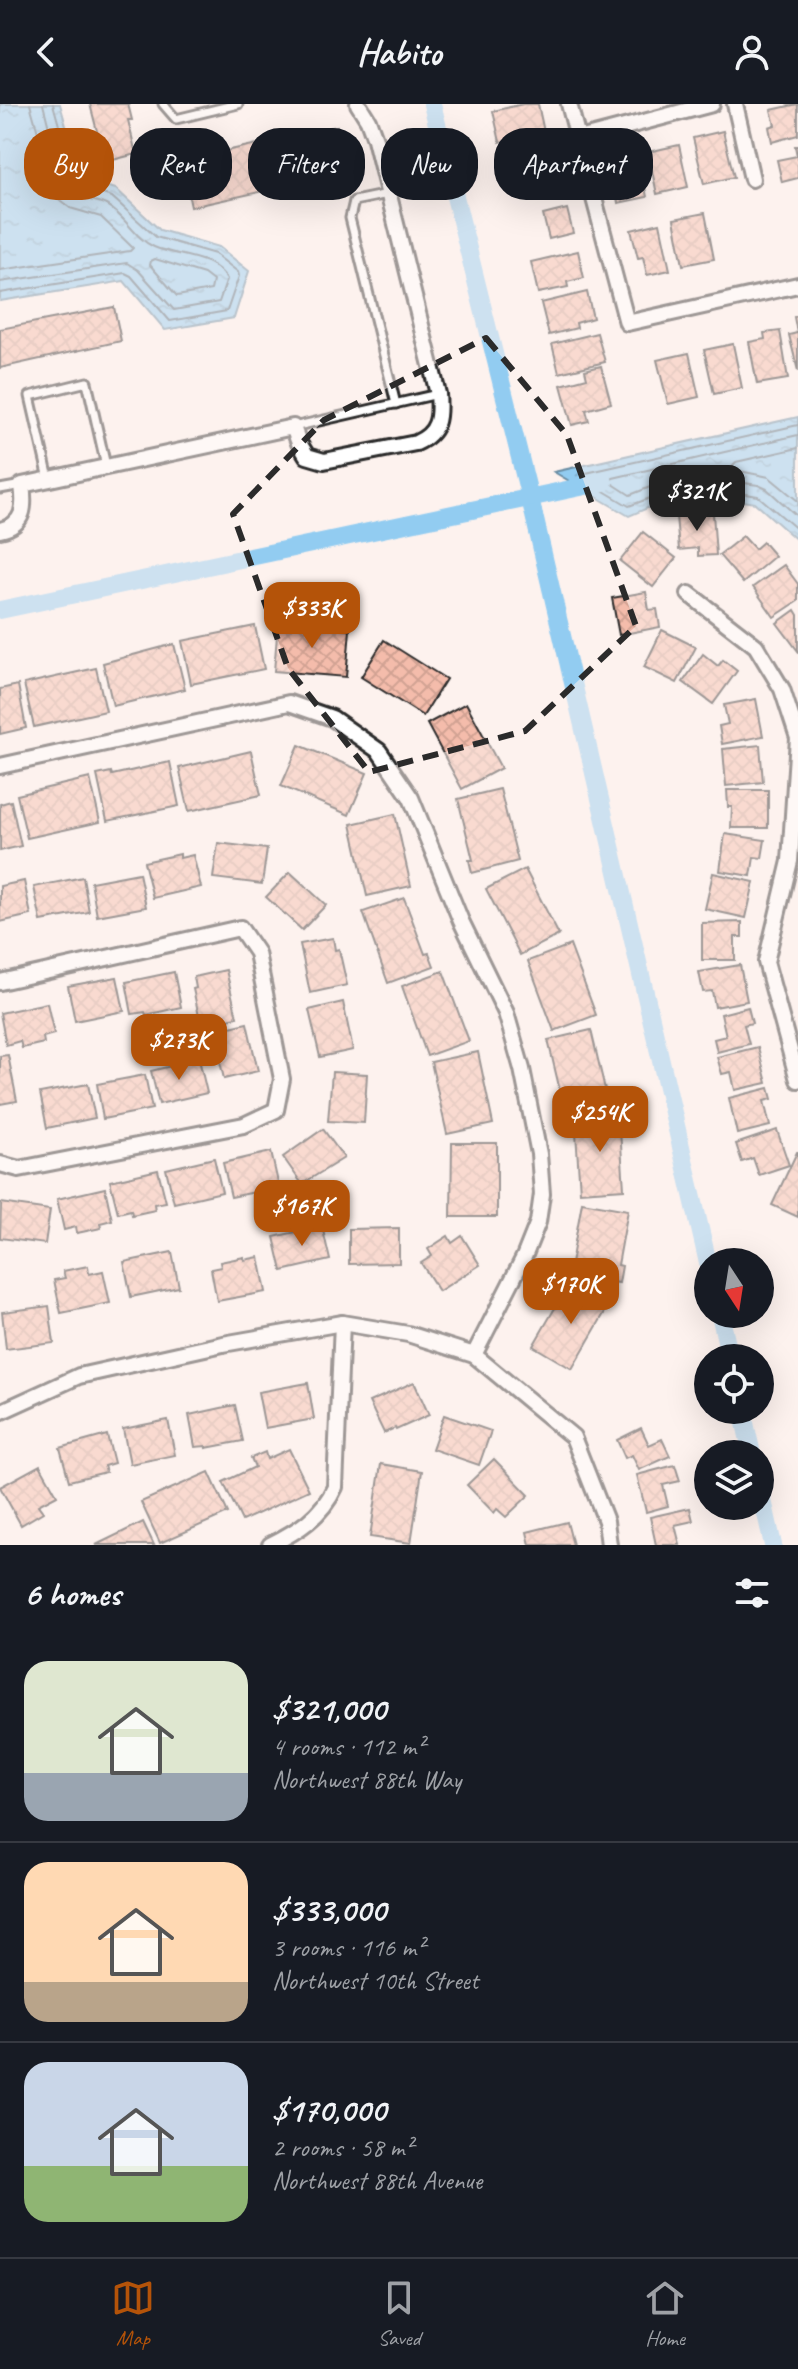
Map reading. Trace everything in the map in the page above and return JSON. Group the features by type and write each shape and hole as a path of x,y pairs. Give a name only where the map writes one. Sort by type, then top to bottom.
{"street":[{"path":"358,104 368,120 381,164"},
{"path":"621,128 712,104"},
{"path":"735,104 752,179"},
{"path":"573,105 577,128"},
{"path":"0,530 22,517 22,485 106,466 293,427 307,456 324,461 416,443 427,438 436,428 438,394 390,200"},
{"path":"595,200 627,323 798,285"},
{"path":"689,594 756,646 782,689 798,738 790,861 766,962 798,1080"},
{"path":"0,766 289,703 332,718 379,751 411,798 461,921 506,1013 522,1069 539,1154 542,1194 538,1222 524,1257 474,1355"},
{"path":"0,982 240,928 257,953 282,1079 276,1110 244,1125 19,1169 0,1164"},
{"path":"270,1545 295,1533 327,1505 335,1487 342,1323"},
{"path":"0,1412 79,1376 284,1332 342,1323 408,1334 474,1355 573,1437 606,1521 609,1545"}],"lane":[{"path":"163,104 176,119 238,104"},
{"path":"381,195 354,201 350,218 396,404"},
{"path":"49,479 30,396 87,382 106,466"},
{"path":"293,427 438,394"},
{"path":"0,489 22,485"}],"highlighted area":[{"path":"486,338 567,435 636,626 525,731 369,772 288,668 233,514 324,420"}],"water":[{"path":"0,104 60,104 67,128 24,128 24,200 114,200 116,189 160,230 219,247 249,271 234,318 165,330 124,281 0,301"},
{"path":"798,417 798,541 755,503 685,492 629,516 554,472"}],"building":[{"path":"90,104 128,104 132,120 128,120 130,156 114,160 114,128 96,128"},
{"path":"538,104 543,128 497,128 493,111"},
{"path":"798,104 798,135 772,142 769,127 775,125 771,110"},
{"path":"723,131 734,177 704,184 693,138"},
{"path":"679,145 688,187 657,194 653,151"},
{"path":"248,146 248,194 232,198 232,150"},
{"path":"795,146 798,146 798,178 782,182 777,160 797,156"},
{"path":"189,200 223,200 191,207"},
{"path":"567,209 573,233 549,239 543,215"},
{"path":"705,213 714,259 683,265 674,219"},
{"path":"660,223 670,270 647,275 643,257 638,258 631,230"},
{"path":"578,251 584,278 567,282 568,287 538,293 531,262"},
{"path":"587,292 593,318 576,323 577,328 549,335 541,303"},
{"path":"114,307 121,341 0,368 0,329"},
{"path":"798,316 798,371 789,335 797,333 794,317"},
{"path":"780,331 788,379 757,384 749,342 765,339 764,333"},
{"path":"597,333 605,362 559,373 552,344"},
{"path":"733,344 742,388 714,394 704,350"},
{"path":"689,353 699,397 668,404 657,360"},
{"path":"601,366 611,403 586,410 589,421 572,425 561,385 587,378 585,370"},
{"path":"713,513 716,555 698,556 698,548 679,550 676,516"},
{"path":"643,532 676,558 653,587 620,561"},
{"path":"743,536 755,549 763,542 775,556 743,583 719,555"},
{"path":"784,565 798,584 798,601 774,617 753,587"},
{"path":"646,592 649,610 657,609 660,627 619,635 612,598"},
{"path":"795,610 798,615 798,651 777,623"},
{"path":"278,623 350,630 346,677 274,671"},
{"path":"255,626 264,669 191,684 182,641"},
{"path":"662,630 696,647 677,683 644,667"},
{"path":"384,640 446,679 423,716 361,677"},
{"path":"174,644 185,689 113,706 103,663"},
{"path":"703,654 718,666 723,660 737,671 713,704 683,682"},
{"path":"96,668 106,711 34,727 24,684"},
{"path":"18,685 26,728 0,734 0,689"},
{"path":"756,699 763,736 722,744 719,726 728,724 724,705"},
{"path":"466,703 501,768 462,789 427,724"},
{"path":"299,745 367,773 349,815 281,786"},
{"path":"760,745 763,782 726,786 723,749"},
{"path":"251,751 261,795 189,811 179,768"},
{"path":"170,762 179,806 107,821 97,775 111,772 112,775"},
{"path":"90,778 100,822 27,838 17,795"},
{"path":"500,789 518,861 472,873 469,860 473,860 458,799"},
{"path":"727,790 768,790 768,828 731,828 732,807 728,807"},
{"path":"11,801 21,846 0,851 0,804"},
{"path":"395,814 411,886 367,896 351,824"},
{"path":"725,834 765,840 762,858 754,857 751,876 720,871"},
{"path":"218,843 267,849 262,884 213,878"},
{"path":"180,854 180,858 193,855 201,887 153,898 144,862"},
{"path":"525,869 559,935 520,955 486,889"},
{"path":"290,872 326,905 302,930 266,897"},
{"path":"139,873 146,907 97,916 91,882"},
{"path":"713,873 754,882 746,918 705,909"},
{"path":"83,877 89,912 41,921 34,887"},
{"path":"24,881 31,915 0,922 0,886"},
{"path":"404,898 425,954 429,953 434,966 388,983 363,912"},
{"path":"742,922 742,937 735,937 735,960 702,960 702,923"},
{"path":"333,938 335,950 339,949 347,985 310,993 300,944"},
{"path":"570,945 596,1015 554,1031 528,961"},
{"path":"740,965 747,1001 715,1007 712,991 703,992 699,972"},
{"path":"226,970 237,1017 201,1025 193,989 196,988 194,977"},
{"path":"443,971 469,1041 427,1056 402,986"},
{"path":"174,972 181,1007 146,1015 145,1012 132,1014 126,982"},
{"path":"117,977 124,1011 75,1021 68,986"},
{"path":"343,1002 353,1050 320,1057 309,1010"},
{"path":"47,1003 54,1034 43,1037 44,1043 22,1048 20,1041 6,1045 0,1013"},
{"path":"748,1007 752,1023 744,1025 749,1044 717,1052 714,1039 726,1036 721,1014"},
{"path":"247,1023 258,1071 224,1079 213,1031"},
{"path":"591,1030 608,1102 565,1112 548,1040"},
{"path":"758,1047 767,1083 735,1090 731,1072 722,1074 717,1057"},
{"path":"478,1052 493,1124 447,1134 431,1062"},
{"path":"8,1055 17,1101 0,1104 0,1056"},
{"path":"199,1059 207,1093 159,1104 151,1071"},
{"path":"332,1072 367,1074 364,1123 328,1121"},
{"path":"145,1075 152,1109 103,1119 97,1084"},
{"path":"88,1084 95,1118 47,1128 40,1093"},
{"path":"769,1088 772,1099 764,1101 770,1126 737,1134 729,1098"},
{"path":"619,1115 624,1189 580,1192 575,1118"},
{"path":"323,1129 344,1158 302,1184 283,1157"},
{"path":"777,1130 789,1165 759,1175 753,1158 742,1162 736,1144"},
{"path":"452,1143 497,1143 497,1217 451,1217"},
{"path":"271,1152 279,1187 231,1197 223,1163"},
{"path":"798,1152 798,1217 772,1205"},
{"path":"214,1158 222,1192 174,1203 166,1169"},
{"path":"158,1170 166,1202 154,1204 155,1210 132,1215 131,1210 118,1213 110,1181"},
{"path":"105,1188 112,1220 100,1223 101,1228 77,1233 76,1227 64,1230 57,1199"},
{"path":"582,1202 628,1210 618,1265 622,1266 619,1283 569,1275"},
{"path":"1,1203 50,1210 45,1244 0,1238"},
{"path":"322,1226 330,1260 282,1271 274,1237"},
{"path":"399,1228 399,1263 349,1264 349,1229"},
{"path":"448,1236 452,1243 462,1236 480,1265 439,1291 421,1263 432,1256 428,1249"},
{"path":"172,1252 179,1287 131,1297 124,1262"},
{"path":"244,1257 244,1260 259,1257 266,1292 217,1301 211,1269 221,1267 220,1262"},
{"path":"88,1266 89,1274 103,1271 110,1303 61,1313 54,1280 65,1278 63,1271"},
{"path":"570,1282 609,1305 572,1369 533,1346"},
{"path":"49,1306 54,1343 6,1349 2,1312"},
{"path":"414,1382 429,1415 384,1433 369,1402"},
{"path":"308,1383 314,1419 265,1428 258,1392"},
{"path":"235,1405 243,1441 195,1447 189,1415"},
{"path":"444,1415 491,1431 479,1465 432,1449"},
{"path":"168,1420 175,1455 130,1464 123,1429"},
{"path":"641,1428 649,1445 662,1439 670,1456 639,1470 632,1455 625,1458 617,1440"},
{"path":"107,1435 114,1463 104,1466 106,1472 69,1481 60,1448"},
{"path":"289,1449 309,1490 242,1521 223,1482 255,1467 251,1458 265,1452 267,1459"},
{"path":"494,1459 529,1495 506,1517 497,1509 494,1513 467,1485"},
{"path":"381,1464 422,1471 411,1543 370,1537"},
{"path":"40,1465 57,1495 38,1505 43,1512 21,1525 0,1487"},
{"path":"675,1465 680,1481 663,1485 668,1506 646,1512 637,1475"},
{"path":"209,1472 228,1513 160,1543 141,1502"},
{"path":"690,1508 693,1521 675,1525 680,1545 656,1545 650,1517"},
{"path":"143,1522 154,1545 96,1545"},
{"path":"567,1522 573,1545 530,1545 527,1532"}],"waterway":[{"path":"432,104 530,498 705,1248"},
{"path":"0,610 604,482"},
{"path":"723,1328 727,1344"},
{"path":"745,1424 749,1440"},
{"path":"767,1520 773,1545"}]}
